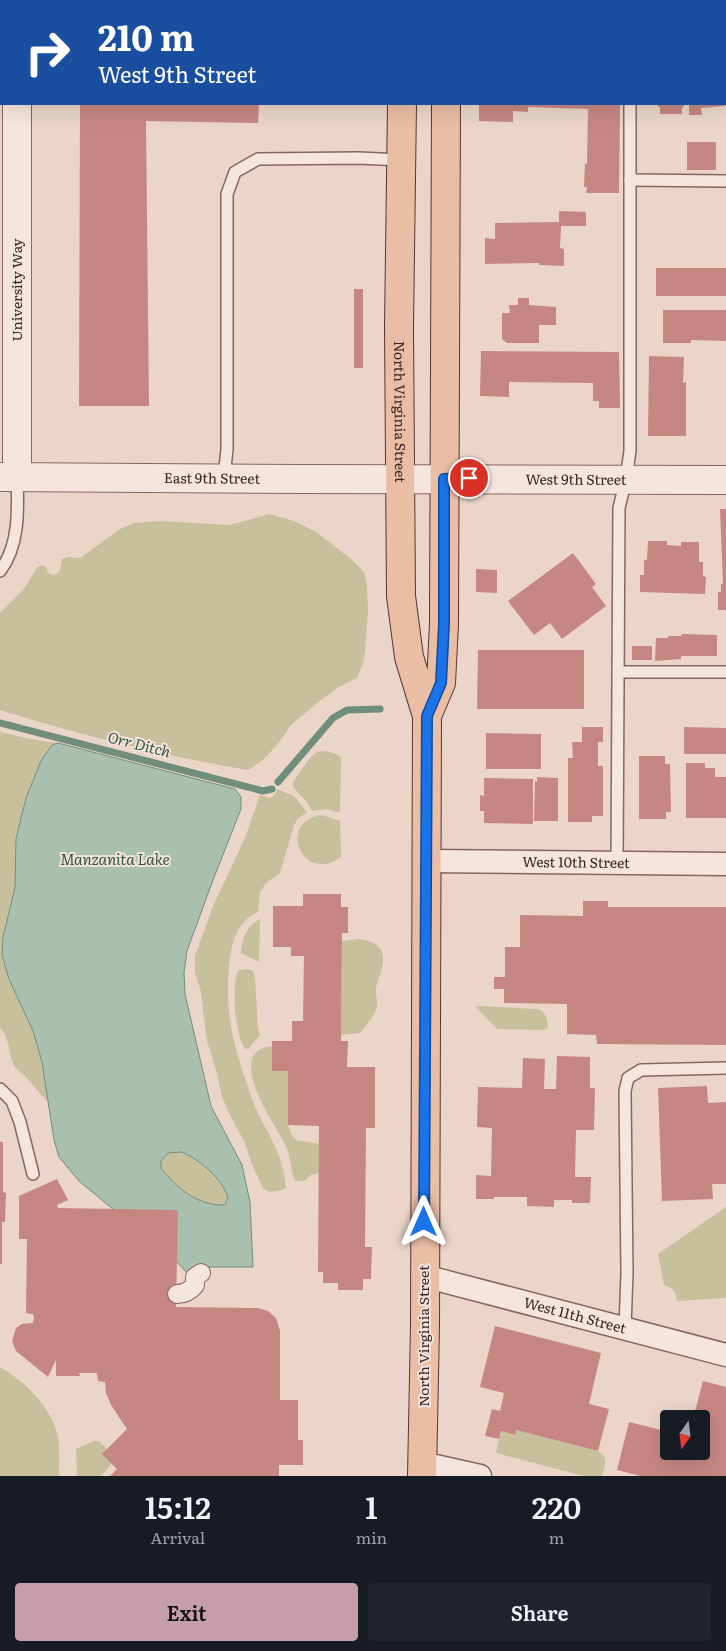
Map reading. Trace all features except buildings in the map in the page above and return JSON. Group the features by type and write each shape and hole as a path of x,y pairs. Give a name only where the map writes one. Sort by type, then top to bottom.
{"main road":[{"name":"North Virginia Street","path":"402,105 399,327 444,624 441,683 427,716"},
{"name":"North Virginia Street","path":"422,1470 427,716 409,657 401,596 423,479 446,105"}],"street":[{"name":"University Way","path":"9,477 17,105"},
{"name":"East 9th Street","path":"9,477 423,479"},
{"name":"West 9th Street","path":"423,479 726,480"},
{"name":"West 10th Street","path":"427,861 726,864"},
{"path":"176,1294 192,1290 195,1285 195,1277 201,1273"},
{"name":"West 11th Street","path":"424,1276 625,1327 726,1355"},
{"path":"422,1470 480,1476"}],"lane":[{"path":"617,863 619,508 630,451 630,105"},
{"path":"224,478 227,449 227,194 236,172 258,160 359,158 401,160"},
{"path":"630,180 726,181"},
{"path":"0,570 10,556 14,543 18,502 9,477"},
{"path":"618,672 726,672"},
{"path":"625,1327 627,1273 626,1091 628,1078 641,1070 726,1068"},
{"path":"0,1089 12,1101 20,1122 33,1174"}],"shaded area":[{"path":"269,514 294,521 316,532 351,559 364,572 367,585 368,610 365,652 357,678 337,688 291,725 277,745 263,760 248,770 123,744 0,710 0,613 23,590 37,568 42,565 46,567 48,573 52,575 57,574 60,570 62,559 68,557 80,558 120,529 134,523 160,521 230,525"},
{"path":"0,732 58,743 52,746 41,761 26,798 16,839 15,888 3,937 9,979 33,1031 42,1062 49,1103 13,1064 8,1042 0,1028"},
{"path":"326,751 341,757 340,813 327,809 312,811 306,801 293,787 293,782 309,759 317,752"},
{"path":"277,789 294,796 307,812 294,825 280,873 266,883 260,892 258,912 241,925 235,937 228,974 230,1019 240,1063 255,1107 279,1156 284,1176 286,1188 269,1192 263,1188 244,1141 222,1097 207,1041 201,992 195,973 195,956 213,906 245,838 260,795 269,798 274,796"},
{"path":"322,815 340,821 341,857 327,863 315,863 306,858 300,849 298,838 300,828 308,820"},
{"path":"260,919 259,962 241,953 242,942 246,933"},
{"path":"360,939 377,946 383,957 376,987 377,1007 360,1033 341,1035 342,941"},
{"path":"247,969 253,971 255,978 260,1035 249,1048 245,1049 239,1034 235,1010 235,986 239,970"},
{"path":"476,1007 538,1009 546,1017 547,1029 497,1029"},
{"path":"272,1046 288,1071 288,1125 291,1134 296,1140 319,1144 319,1173 311,1175 304,1181 295,1181 285,1144 263,1105 252,1074 252,1060 258,1051"},
{"path":"182,1152 203,1165 216,1177 228,1198 224,1205 214,1205 188,1194 161,1168 161,1161 168,1153"},
{"path":"726,1207 726,1298 677,1301 674,1291 664,1285 658,1254"},
{"path":"0,1367 28,1388 50,1416 58,1437 59,1476 0,1476"},
{"path":"516,1430 598,1451 605,1459 602,1476 584,1476 496,1453 501,1431 514,1435"},
{"path":"94,1441 99,1441 107,1449 112,1463 101,1476 77,1476 76,1449"}],"water":[{"name":"Manzanita Lake","path":"58,743 235,789 241,797 241,809 187,951 184,973 185,994 211,1106 242,1165 250,1202 253,1267 193,1267 187,1273 177,1262 79,1181 59,1157 54,1140 42,1062 33,1031 9,979 2,955 3,937 15,888 16,839 26,798 41,761 52,745","holes":["182,1152 216,1177 228,1198 225,1205 215,1205 188,1194 161,1168 161,1161 168,1153"]}],"waterway":[{"name":"Orr Ditch","path":"278,782 333,718 347,710 380,709"},
{"name":"Orr Ditch","path":"0,723 263,791 272,789"}],"route":[{"path":"424,1222 427,716 441,683 444,624 444,479 469,478"}]}
